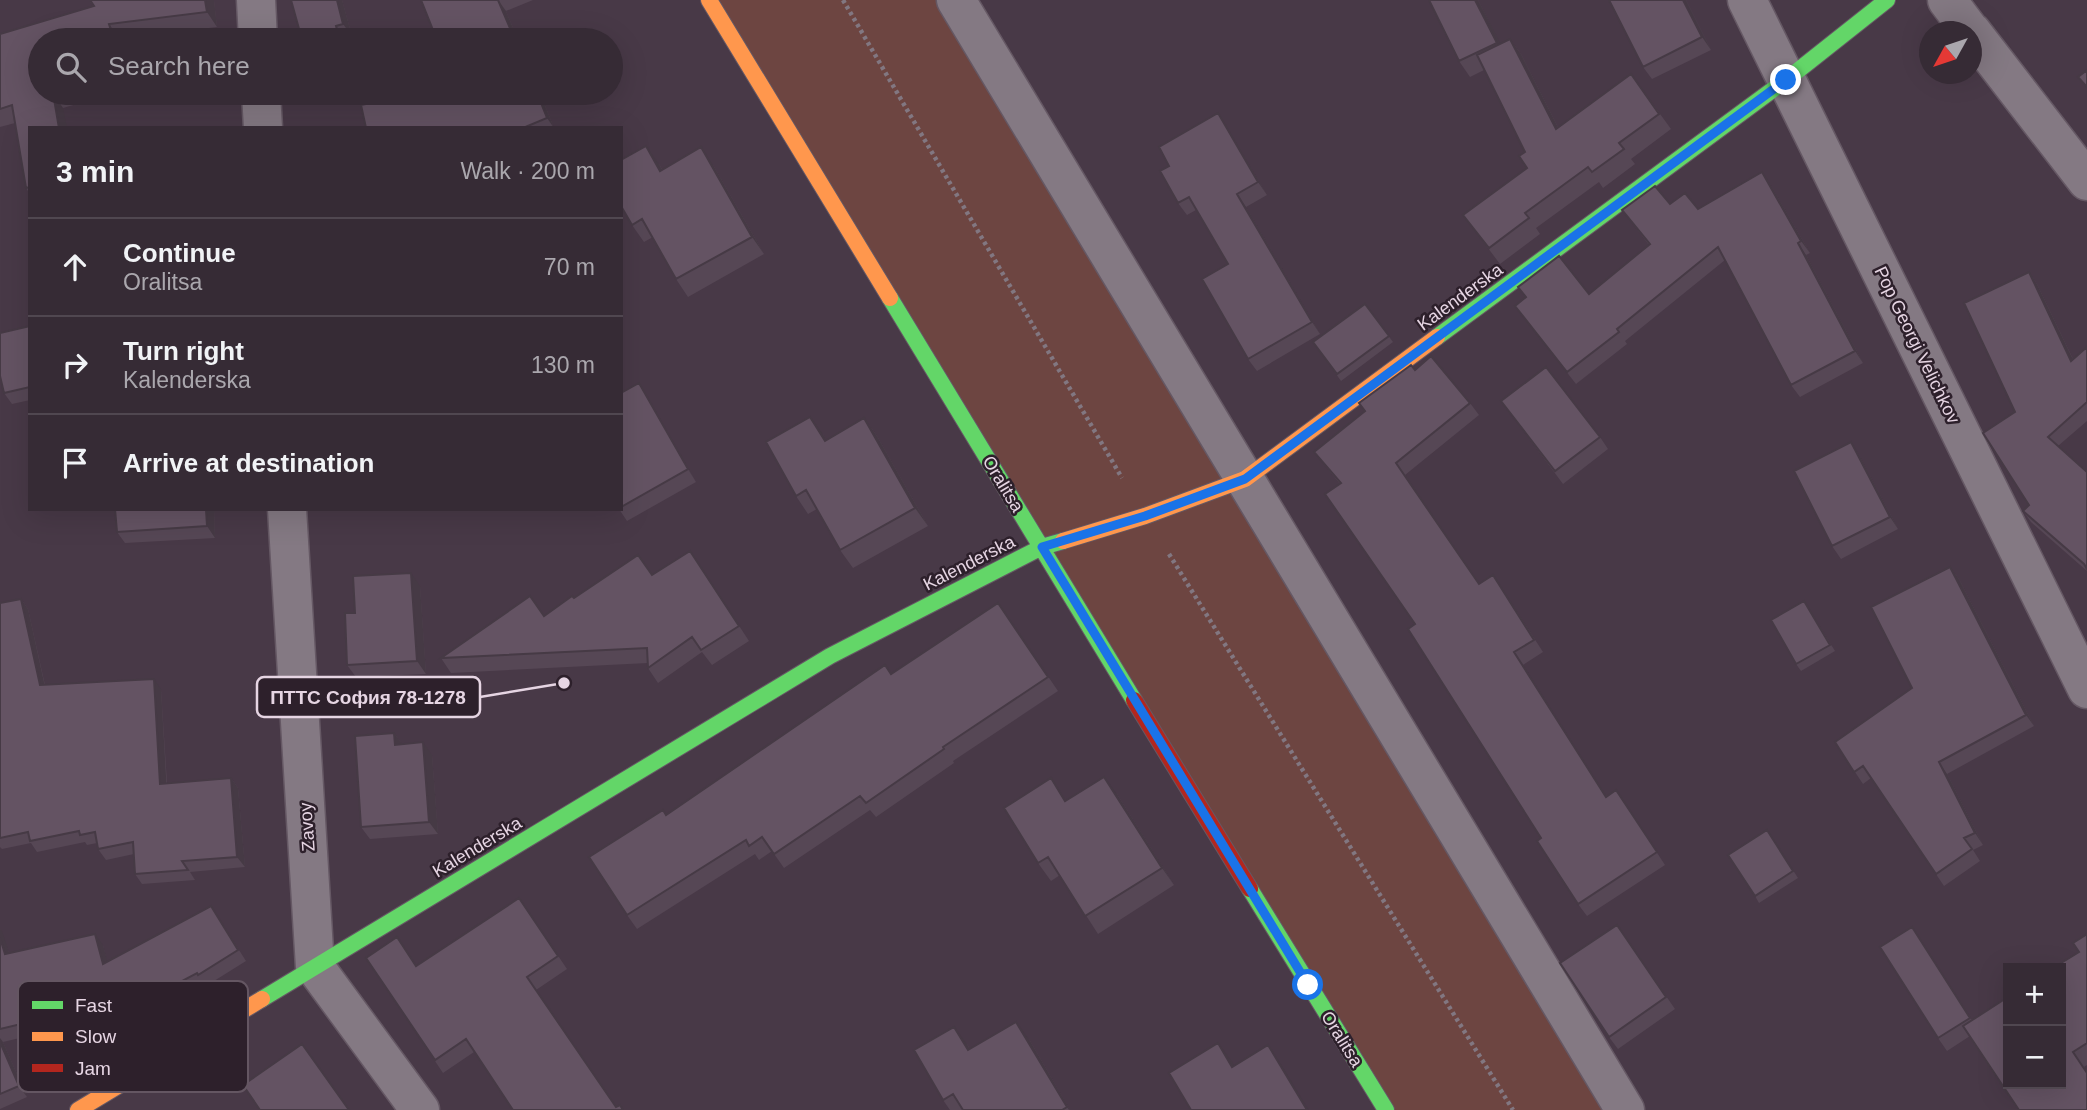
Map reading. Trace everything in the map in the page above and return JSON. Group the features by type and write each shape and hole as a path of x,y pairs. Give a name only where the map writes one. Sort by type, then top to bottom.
{"street":[{"path":"256,0 257,28"},
{"name":"Oralitsa","path":"709,0 1308,985 1387,1110"},
{"path":"956,0 1625,1110"},
{"name":"Pop Georgi Velichkov","path":"1747,0 2087,690"},
{"name":"Kalenderska","path":"248,1007 830,656 1042,547 1145,516 1245,479 1786,80 1887,0"},
{"path":"1947,0 1963,21"},
{"path":"1982,46 2087,181"},
{"path":"262,105 263,126"},
{"name":"Zavoy","path":"287,511 315,967"},
{"path":"315,967 420,1110"},
{"name":"Kalenderska","path":"78,1110 108,1092"}],"path":[{"path":"843,0 1145,516 1513,1110"}],"shaded area":[{"path":"709,0 956,0 1625,1110 1386,1110"}],"building":[{"path":"90,0 205,0 207,12 109,24 110,28 28,28 28,105 55,105 59,126 28,126 26,188 12,105 0,109 0,34 94,6"},
{"path":"291,0 337,0 343,24 337,28 299,28"},
{"path":"421,0 498,0 510,28 432,28"},
{"path":"1429,0 1475,0 1497,43 1459,61"},
{"path":"1609,0 1683,0 1702,37 1643,67"},
{"path":"1510,39 1556,129 1631,74 1659,114 1619,143 1624,149 1592,172 1588,167 1525,213 1529,218 1489,248 1463,215 1527,168 1519,156 1525,152 1477,55"},
{"path":"2087,70 2087,87 2078,77"},
{"path":"361,105 542,105 547,118 528,126 366,126"},
{"path":"1218,113 1258,182 1237,194 1312,322 1248,359 1202,279 1228,264 1189,197 1178,203 1160,171 1169,166 1159,147"},
{"path":"646,146 660,171 701,147 752,237 676,279 642,219 632,225 623,209 623,159"},
{"path":"1762,172 1801,241 1798,243 1855,351 1791,385 1718,247 1617,329 1619,332 1567,372 1515,306 1526,297 1518,287 1559,256 1589,294 1650,244 1622,210 1655,186 1670,204 1685,193 1698,209"},
{"path":"2029,272 2071,361 2087,347 2087,402 2048,437 2087,472 2087,569 2023,511 2029,505 1983,433 2015,412 1964,303"},
{"path":"1365,304 1389,336 1337,374 1313,342"},
{"path":"28,326 28,387 4,393 0,376 0,333"},
{"path":"1431,356 1470,403 1396,463 1479,584 1493,575 1534,640 1514,652 1606,797 1616,790 1657,852 1578,904 1537,841 1541,838 1408,629 1415,624 1325,494 1341,483 1314,452 1365,411 1359,403 1411,365 1415,370"},
{"path":"1546,367 1600,437 1555,471 1501,401"},
{"path":"639,383 688,469 623,506 623,392"},
{"path":"810,417 825,441 864,418 915,508 840,550 806,490 796,496 766,442"},
{"path":"1851,442 1890,517 1832,546 1794,471"},
{"path":"115,511 206,511 207,526 117,532"},
{"path":"690,551 739,626 701,650 692,637 648,668 647,648 441,658 530,596 544,616 638,555 652,575"},
{"path":"1950,567 2026,715 1939,762 1975,833 1964,838 1972,849 1936,874 1863,766 1854,772 1835,742 1912,688 1871,607"},
{"path":"411,573 417,661 347,665 345,613 355,613 353,576"},
{"path":"21,599 40,685 154,679 160,784 231,778 237,857 182,861 188,870 135,874 133,842 98,849 95,832 80,835 79,831 30,841 28,832 0,838 0,603"},
{"path":"1804,601 1830,645 1796,664 1771,620"},
{"path":"998,603 1048,677 943,747 944,749 866,803 860,796 774,854 762,837 749,846 746,840 627,915 589,857 663,810 666,815 885,665 891,674"},
{"path":"394,733 395,745 423,742 429,822 361,827 355,736"},
{"path":"1104,777 1162,868 1085,916 1048,857 1038,863 1004,808 1051,778 1065,801"},
{"path":"1767,830 1793,871 1755,896 1728,855"},
{"path":"519,898 558,956 527,977 616,1107 620,1105 623,1110 513,1110 466,1039 435,1060 366,958 397,937 416,966"},
{"path":"211,906 238,950 198,975 197,973 182,981 18,981 18,1025 0,1029 0,938 5,954 95,934 103,964"},
{"path":"1617,925 1666,997 1609,1037 1560,963"},
{"path":"1912,927 1970,1018 1938,1038 1880,947"},
{"path":"2087,934 2087,1043 2073,1052 2087,1073 2087,1110 2019,1110 2005,1089 2066,1089 2066,963 2061,963 2079,952 2073,943"},
{"path":"2003,1000 2003,1086 1963,1026"},
{"path":"1016,1022 1067,1107 1062,1110 963,1110 953,1094 943,1100 914,1050 954,1027 968,1050"},
{"path":"0,1042 18,1086 0,1094"},
{"path":"1218,1043 1232,1067 1268,1045 1307,1110 1191,1110 1169,1073"},
{"path":"302,1044 349,1110 260,1110 248,1092 248,1082"}],"traffic: fast":[{"path":"1437,337 1786,80 1887,0"},
{"path":"890,298 1134,700"},
{"path":"262,999 830,656 1042,547 1063,541"},
{"path":"1250,889 1386,1110"}],"traffic: slow":[{"path":"709,0 890,298"},
{"path":"1063,541 1145,516 1245,479 1437,337"},
{"path":"248,1007 262,999"},
{"path":"78,1110 108,1092"}],"traffic: jam":[{"path":"1134,700 1250,889"}],"place":[{"name":"ПТТС София 78-1278","path":"564,683"}],"route":[{"path":"1308,985 1042,547 1145,516 1245,479 1786,80"}]}
